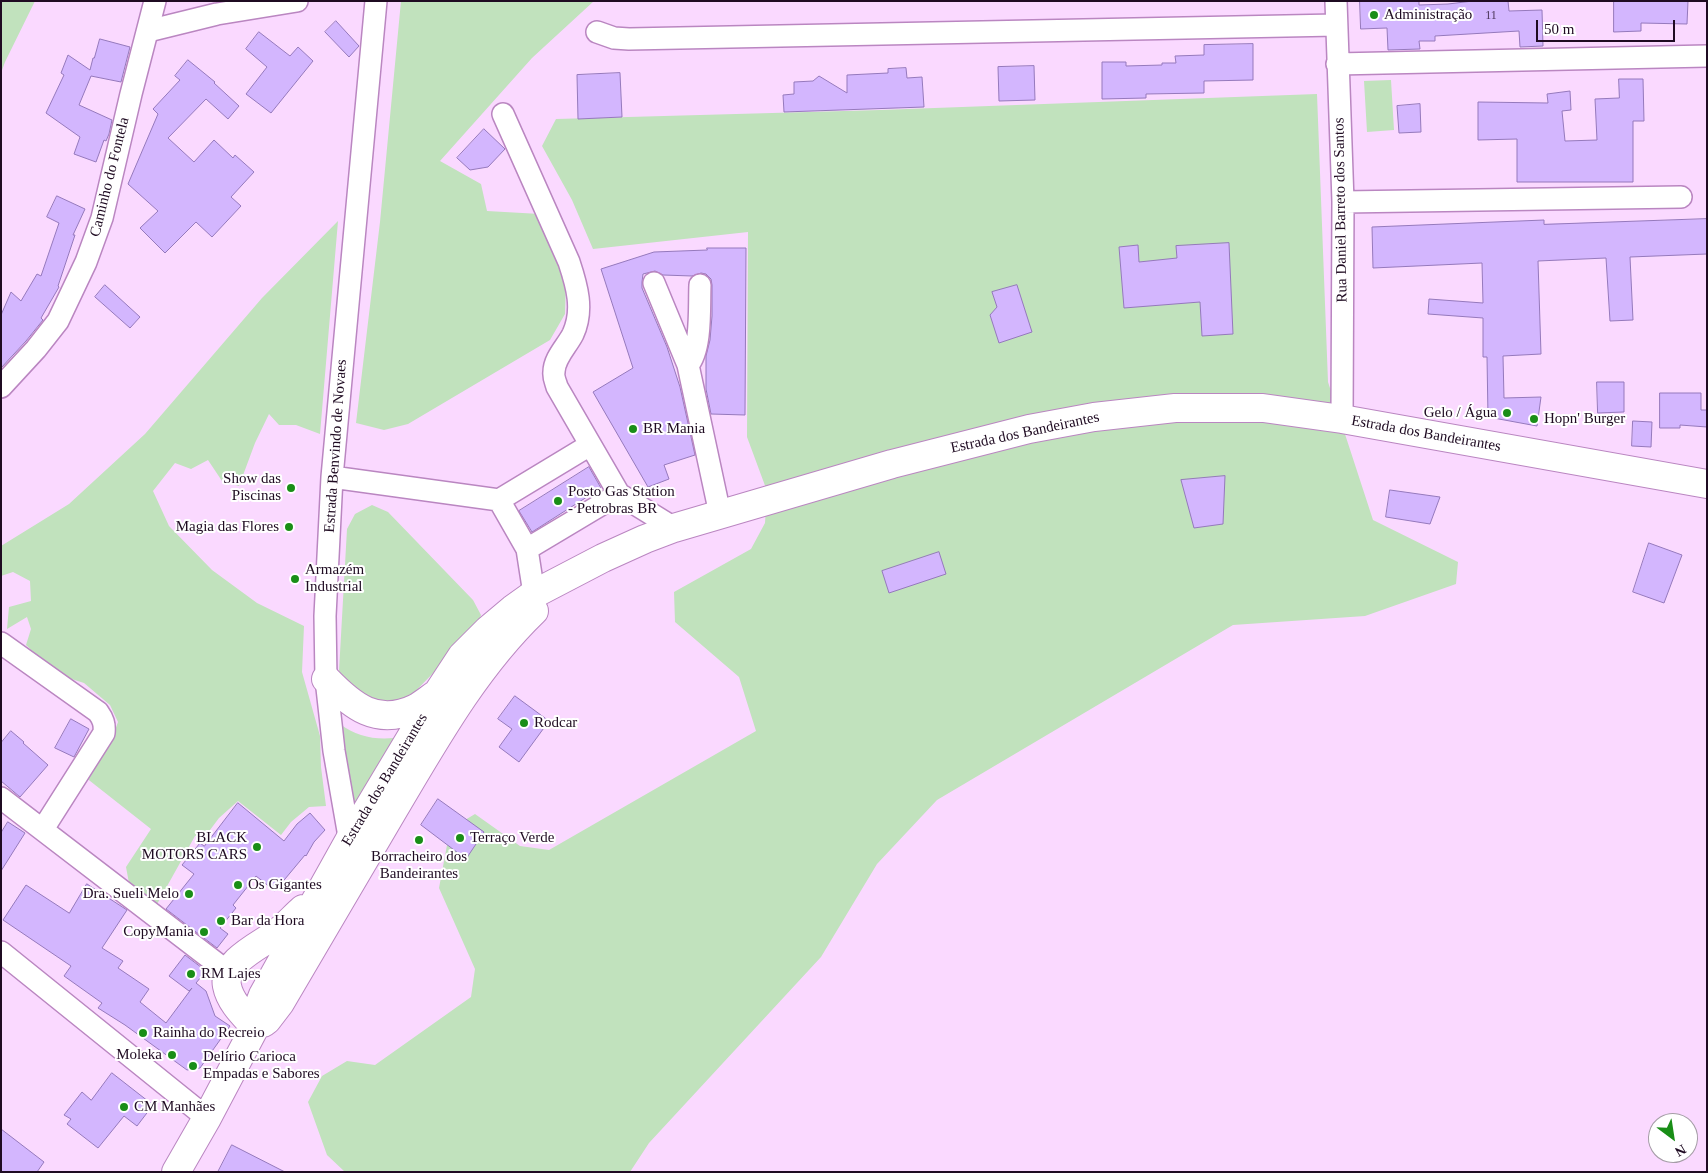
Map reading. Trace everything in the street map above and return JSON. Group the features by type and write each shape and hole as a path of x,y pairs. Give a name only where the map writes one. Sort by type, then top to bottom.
{"main road":[{"name":"Estrada dos Bandeirantes","path":"176,1172 255,1027 256,1013 263,995 318,895 437,694 462,656 488,630 534,594 603,558 645,539 720,514 892,464 1029,429 1094,417 1175,408 1263,408 1342,419 1707,484"},
{"name":"Estrada dos Bandeirantes","path":"255,1027 267,1020 280,1003 452,712 485,665 516,628 569,577"},
{"path":"326,680 356,707 367,712 383,715 399,714 416,708 437,694"},
{"path":"255,1027 237,1007 230,995 226,984 228,972 244,955 277,932 318,895"}],"street":[{"name":"Caminho do Fontela","path":"1,386 25,362 58,320 86,262 102,218 130,94 155,1"},
{"path":"148,31 217,14 297,1"},
{"name":"Estrada Benvindo de Novaes","path":"346,890 352,856 334,751 326,680 325,616 332,478 376,1"},
{"name":"Rua Daniel Barreto dos Santos","path":"1336,1 1343,202 1342,419"},
{"path":"597,32 614,38 629,39 1336,26"},
{"path":"1337,64 1707,56"},
{"path":"503,114 569,262 577,285 579,310 573,333 558,359 554,372 557,387 619,494 674,528"},
{"path":"1343,202 1681,197"},
{"path":"654,283 688,365 720,514"},
{"path":"688,365 694,358 697,346 700,285"},
{"path":"332,478 499,500 590,445"},
{"path":"527,549 619,494"},
{"path":"499,500 527,549 534,594"},
{"path":"1,643 98,712 103,718 105,726 104,733 43,829"},
{"path":"1,798 228,972"},
{"path":"1,952 207,1118"}],"green space":[{"path":"1,1 35,1 1,73"},
{"path":"401,1 594,1 532,58 440,161 481,184 487,211 540,214 566,281 565,314 550,340 408,424 384,430 356,423 380,222"},
{"path":"1391,80 1394,130 1367,132 1364,81"},
{"path":"1317,94 1328,382 1373,520 1458,562 1456,584 1365,616 1233,625 937,800 877,864 821,957 649,1143 630,1172 345,1172 327,1155 308,1102 322,1076 347,1061 375,1065 471,997 475,969 439,888 450,829 475,814 520,846 549,850 756,731 739,677 675,622 674,592 751,549 765,523 767,491 747,437 748,232 593,249 572,200 542,146 556,119 880,110"},
{"path":"338,221 320,434 296,425 279,425 269,414 255,443 239,486 222,481 208,460 191,469 175,463 153,491 169,526 212,570 257,603 304,626 302,672 320,736 321,767 326,806 309,807 291,822 281,835 238,801 219,818 207,834 195,836 156,906 129,883 126,867 151,829 85,777 109,746 118,722 110,705 84,683 56,674 26,645 31,629 27,617 7,629 9,607 31,601 30,581 13,572 1,576 1,546 69,504 145,434 262,298"},
{"path":"372,505 388,512 473,600 481,615 477,628 404,703 384,709 353,695 339,671 347,529 355,514"},
{"path":"340,724 355,733 372,738 406,736 353,822"}],"building":[{"path":"1360,1 1419,1 1419,5 1473,1 1508,1 1509,11 1542,10 1543,46 1520,47 1519,31 1435,36 1435,41 1419,41 1420,49 1388,50 1387,28 1361,29"},
{"path":"1614,1 1688,1 1687,24 1641,23 1641,31 1614,32"},
{"path":"336,21 359,46 349,57 325,32"},
{"path":"259,32 290,56 298,47 313,61 271,113 246,94 267,67 246,49"},
{"path":"100,39 130,47 121,82 91,76 79,105 112,120 109,134 106,141 104,140 96,162 74,154 80,137 46,113 64,75 61,73 68,55 90,70"},
{"path":"1253,44 1253,80 1204,81 1204,93 1146,94 1146,98 1102,99 1102,62 1126,62 1126,66 1162,65 1162,63 1176,63 1175,56 1204,55 1204,45"},
{"path":"188,60 215,82 239,106 228,119 206,99 168,138 194,162 214,140 233,158 235,155 254,172 231,197 241,206 212,237 196,222 165,253 140,228 158,211 128,184 158,114 153,109 180,80 175,76"},
{"path":"1034,66 1035,100 999,101 998,67"},
{"path":"906,68 907,78 922,77 924,107 784,112 783,95 794,94 794,82 813,81 819,76 847,93 847,75 888,73 888,69"},
{"path":"620,73 622,117 578,119 577,75"},
{"path":"1619,79 1643,79 1644,121 1633,121 1633,182 1517,182 1517,139 1478,140 1478,102 1548,103 1547,94 1570,91 1571,110 1562,111 1565,141 1597,140 1595,99 1619,98"},
{"path":"1420,104 1421,132 1399,133 1397,106"},
{"path":"484,129 505,149 488,167 470,170 457,158"},
{"path":"57,196 85,209 73,235 75,235 59,287 41,318 43,320 1,368 1,315 11,292 21,301 37,274 41,276 59,223 47,217"},
{"path":"1707,219 1707,254 1630,257 1633,320 1610,321 1606,258 1538,261 1541,354 1503,356 1504,398 1541,397 1537,426 1488,417 1487,357 1483,357 1483,318 1428,314 1429,299 1483,303 1482,263 1373,268 1372,227 1544,220 1544,224"},
{"path":"1229,243 1233,334 1202,336 1200,302 1124,308 1119,247 1138,245 1139,262 1177,258 1176,246"},
{"path":"707,248 746,248 745,415 711,414 706,389 706,356 710,340 712,316 711,279 706,274 701,273 692,276 663,275 655,271 643,274 642,288 667,347 680,387 695,455 664,465 669,479 648,487 593,392 633,368 601,269 654,252 707,250"},
{"path":"105,285 140,317 130,328 95,297"},
{"path":"1017,285 1032,332 999,343 990,315 997,307 992,292"},
{"path":"1597,382 1624,382 1624,412 1598,413"},
{"path":"1660,393 1701,393 1701,410 1707,410 1707,427 1680,425 1680,428 1660,428"},
{"path":"1633,421 1652,422 1651,447 1632,446"},
{"name":"Posto Gas Station - Petrobras BR","path":"589,467 601,488 532,532 519,511"},
{"path":"1225,476 1223,524 1194,528 1181,480"},
{"path":"1390,490 1440,497 1430,524 1386,517"},
{"path":"1649,543 1682,555 1664,603 1633,592"},
{"path":"939,552 946,574 889,593 882,571"},
{"path":"515,696 549,721 519,762 499,747 512,729 498,719"},
{"path":"71,719 89,729 74,757 55,748"},
{"path":"11,731 48,765 20,797 1,781 1,743"},
{"path":"438,799 484,832 466,859 421,825"},
{"path":"238,803 284,841 297,824 310,813 325,830 314,842 306,856 275,891 256,876 233,905 236,908 220,928 228,934 217,948 166,909 194,874 182,865 200,843 204,846"},
{"path":"8,822 25,833 1,871 1,833"},
{"path":"87,884 127,910 102,948 123,961 118,968 149,989 140,1002 166,1023 192,988 189,991 169,976 185,955 206,971 196,983 206,991 215,1016 230,1026 200,1068 187,1070 98,1008 102,1003 64,976 71,966 3,920 26,885 69,913"},
{"path":"112,1073 153,1105 137,1126 124,1116 98,1148 67,1124 71,1119 64,1115 82,1092 91,1100"},
{"path":"1,1129 44,1162 37,1172 1,1172"},
{"path":"232,1145 285,1172 218,1172"}],"place":[{"name":"Administração","path":"1374,15"},
{"name":"Gelo / Água","path":"1507,413"},
{"name":"Hopn' Burger","path":"1534,419"},
{"name":"BR Mania","path":"633,429"},
{"name":"Show das Piscinas","path":"291,488"},
{"name":"Posto Gas Station - Petrobras BR","path":"558,501"},
{"name":"Magia das Flores","path":"289,527"},
{"name":"Armazém Industrial","path":"295,579"},
{"name":"Rodcar","path":"524,723"},
{"name":"Terraço Verde","path":"460,838"},
{"name":"Borracheiro dos Bandeirantes","path":"419,840"},
{"name":"BLACK MOTORS CARS","path":"257,847"},
{"name":"Os Gigantes","path":"238,885"},
{"name":"Dra. Sueli Melo","path":"189,894"},
{"name":"Bar da Hora","path":"221,921"},
{"name":"CopyMania","path":"204,932"},
{"name":"RM Lajes","path":"191,974"},
{"name":"Rainha do Recreio","path":"143,1033"},
{"name":"Moleka","path":"172,1055"},
{"name":"Delírio Carioca Empadas e Sabores","path":"193,1066"},
{"name":"CM Manhães","path":"124,1107"}]}
